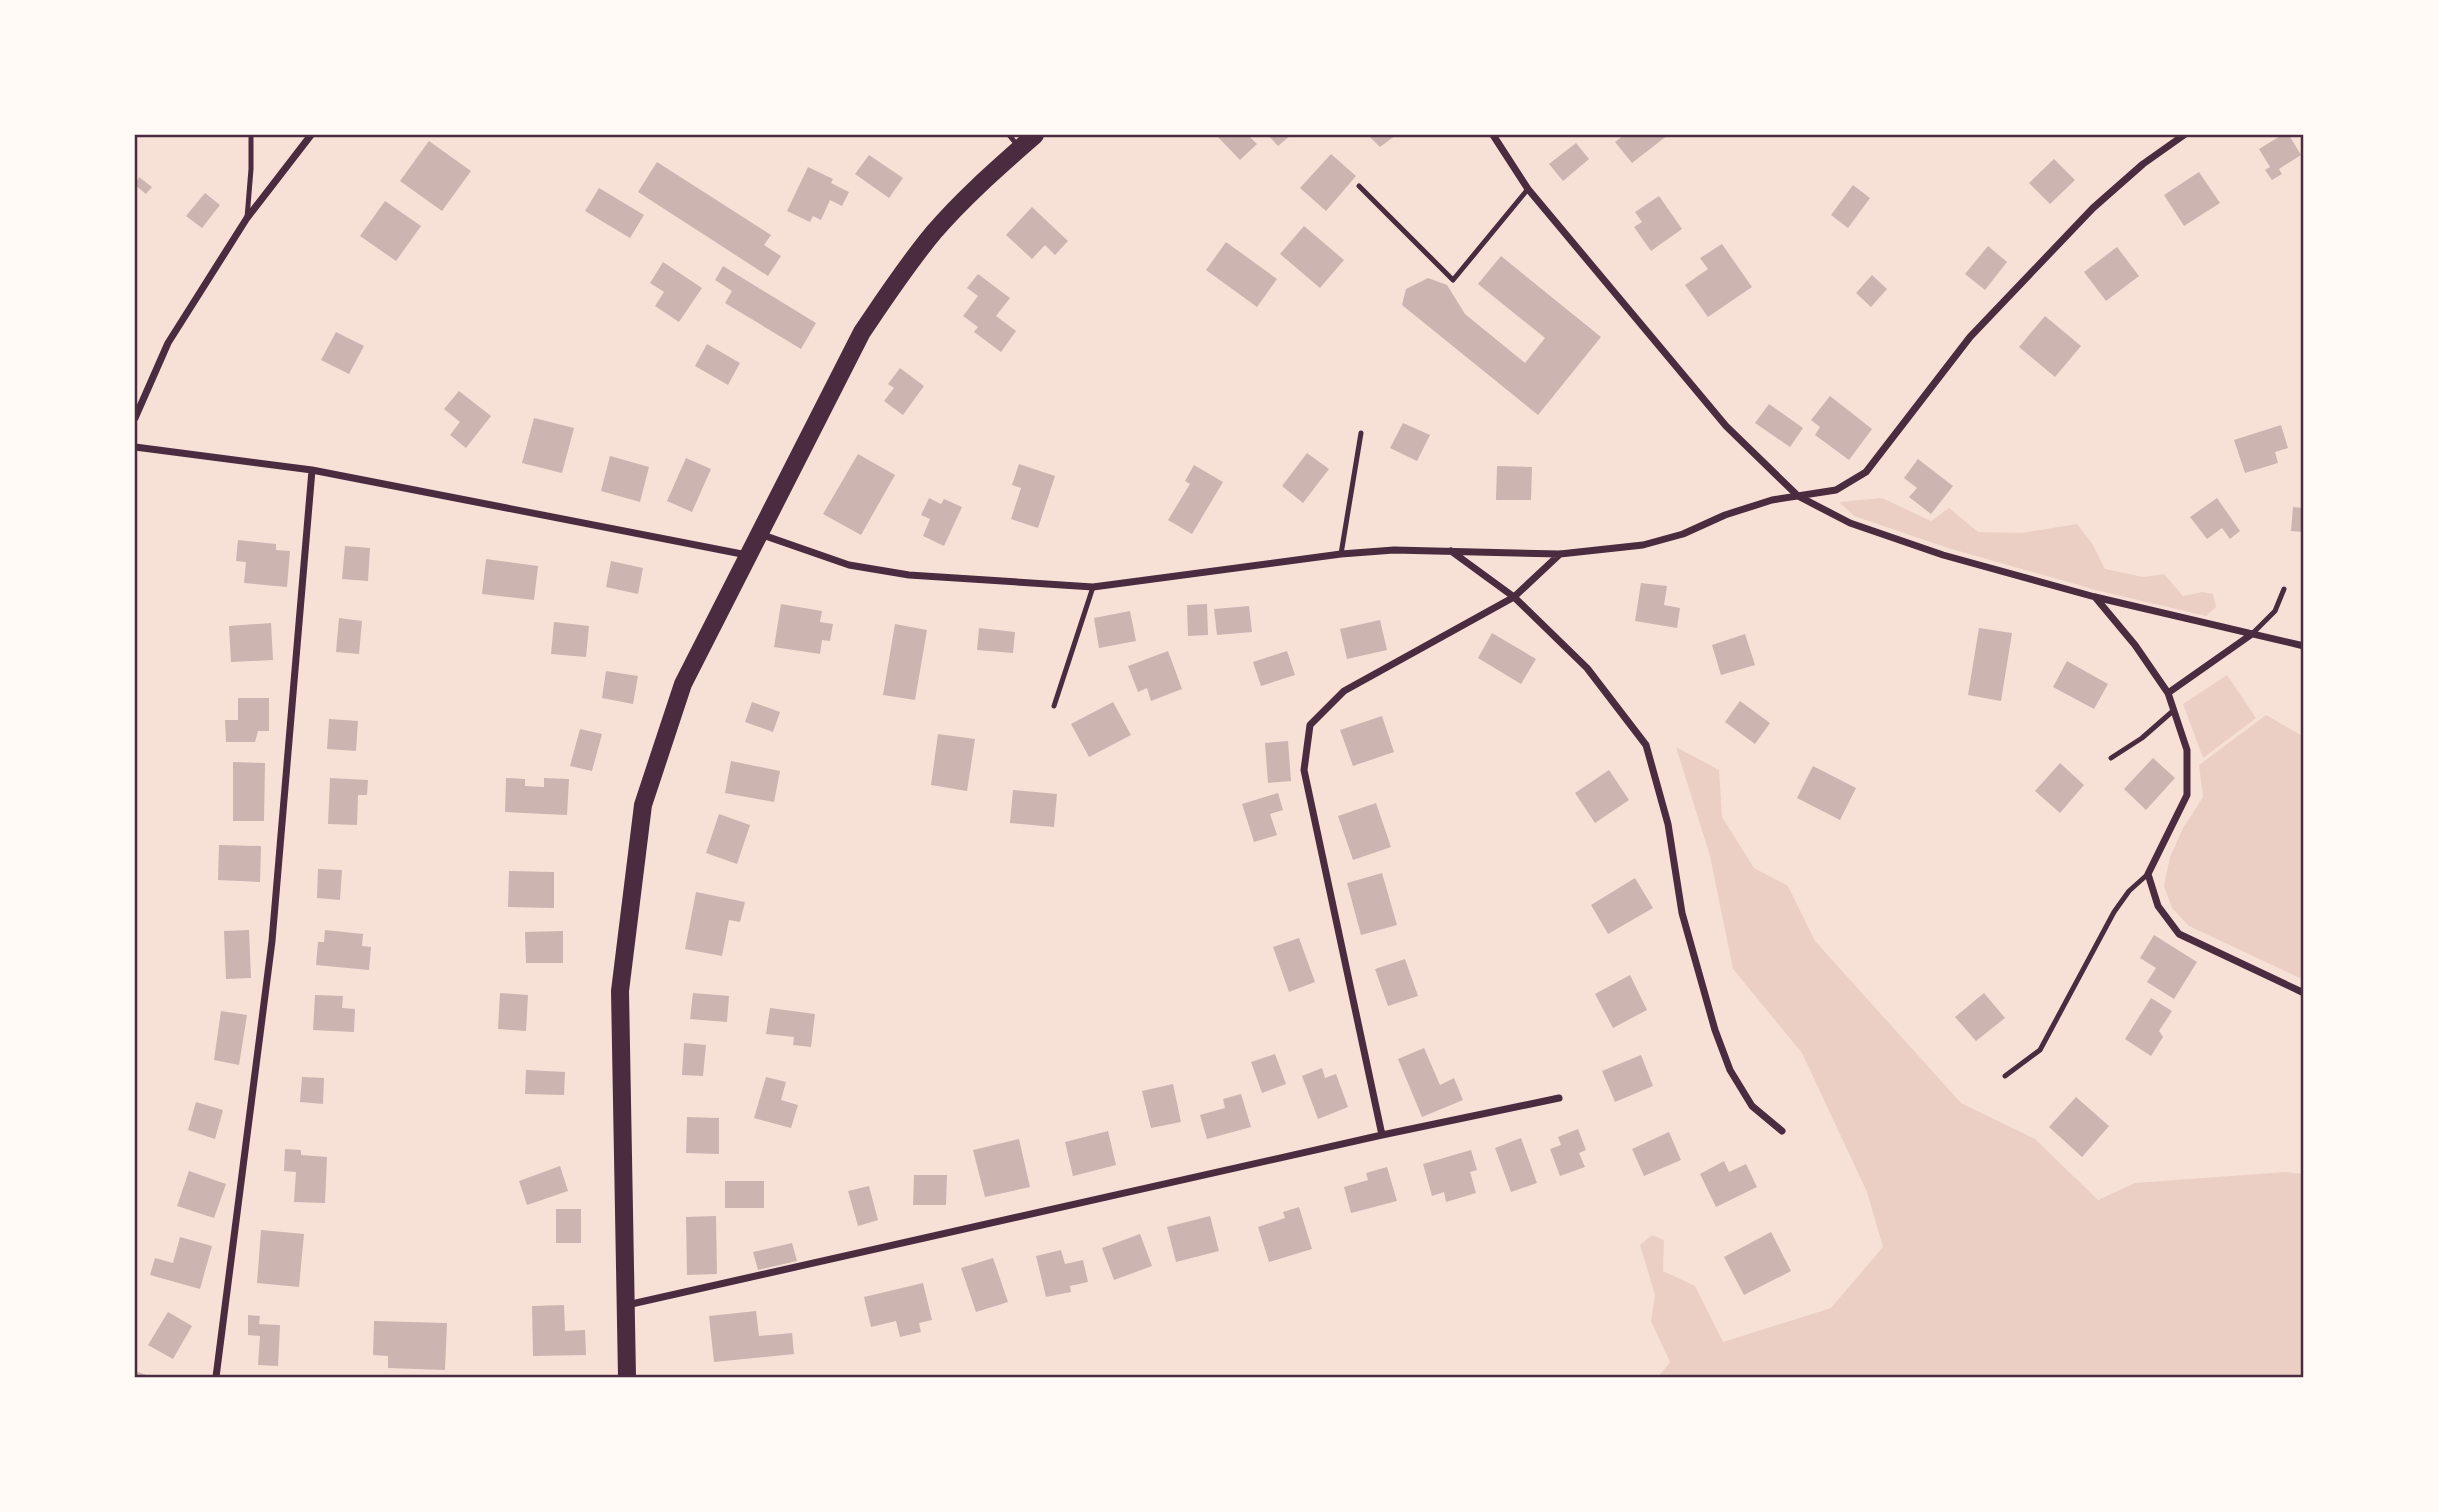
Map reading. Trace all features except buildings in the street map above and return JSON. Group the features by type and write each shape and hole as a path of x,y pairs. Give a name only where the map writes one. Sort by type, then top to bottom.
{"main road":[{"path":"627,1377 620,991 643,805 683,684 862,332 933,232 980,183 1014,142 1035,135"}],"street":[{"path":"135,418 168,342 247,218 311,135"},
{"path":"1493,135 1528,189 1726,426 1798,496 1850,523 1944,555 2095,597 2304,646"},
{"path":"760,533 849,565 909,575 1093,587 1341,554 1394,550 1560,554 1643,545 1682,534 1772,500 1836,489 1866,472 1969,337 2093,208 2143,164 2184,135"},
{"path":"135,447 312,470 748,555"},
{"path":"216,1377 272,941 312,470"},
{"path":"1451,551 1514,597 1587,668 1646,745 1668,824 1682,913 1715,1030 1730,1070 1752,1106 1782,1131"},
{"path":"1382,1135 1304,770 1310,725 1344,691 1514,597 1560,554"},
{"path":"2095,597 2135,645 2168,693 2187,750 2187,795 2148,874 2158,906 2179,934 2304,993"},
{"path":"2168,693 2252,635"},
{"path":"625,1305 1382,1135 1559,1098"}],"lane":[{"path":"247,218 251,135"},
{"path":"1359,187 1453,279 1528,189"},
{"path":"1341,554 1361,433"},
{"path":"1054,706 1093,587"},
{"path":"2252,635 2275,611 2284,589"},
{"path":"2110,758 2142,738 2174,710"},
{"path":"2005,1076 2040,1049 2114,912 2129,891 2148,874"}],"shaded area":[{"path":"1882,498 1931,521 1949,508 1978,532 2022,533 2077,524 2093,545 2105,569 2143,577 2164,574 2183,596 2202,592 2213,594 2216,607 2206,616 2096,590 1948,548 1854,516 1839,502"},
{"path":"2227,675 2256,718 2203,758 2183,704"},
{"path":"2266,715 2304,737 2304,980 2189,926 2172,908 2164,886 2170,857 2183,828 2203,797 2199,765"},
{"path":"1676,747 1719,770 1722,817 1754,868 1788,886 1815,941 1961,1103 2035,1139 2098,1200 2135,1183 2285,1172 2304,1174 2304,1377 1658,1377 1670,1362 1651,1321 1655,1295 1640,1245 1652,1235 1664,1240 1663,1271 1695,1286 1723,1342 1831,1308 1883,1247 1867,1192 1802,1053 1733,969 1710,856"}]}
